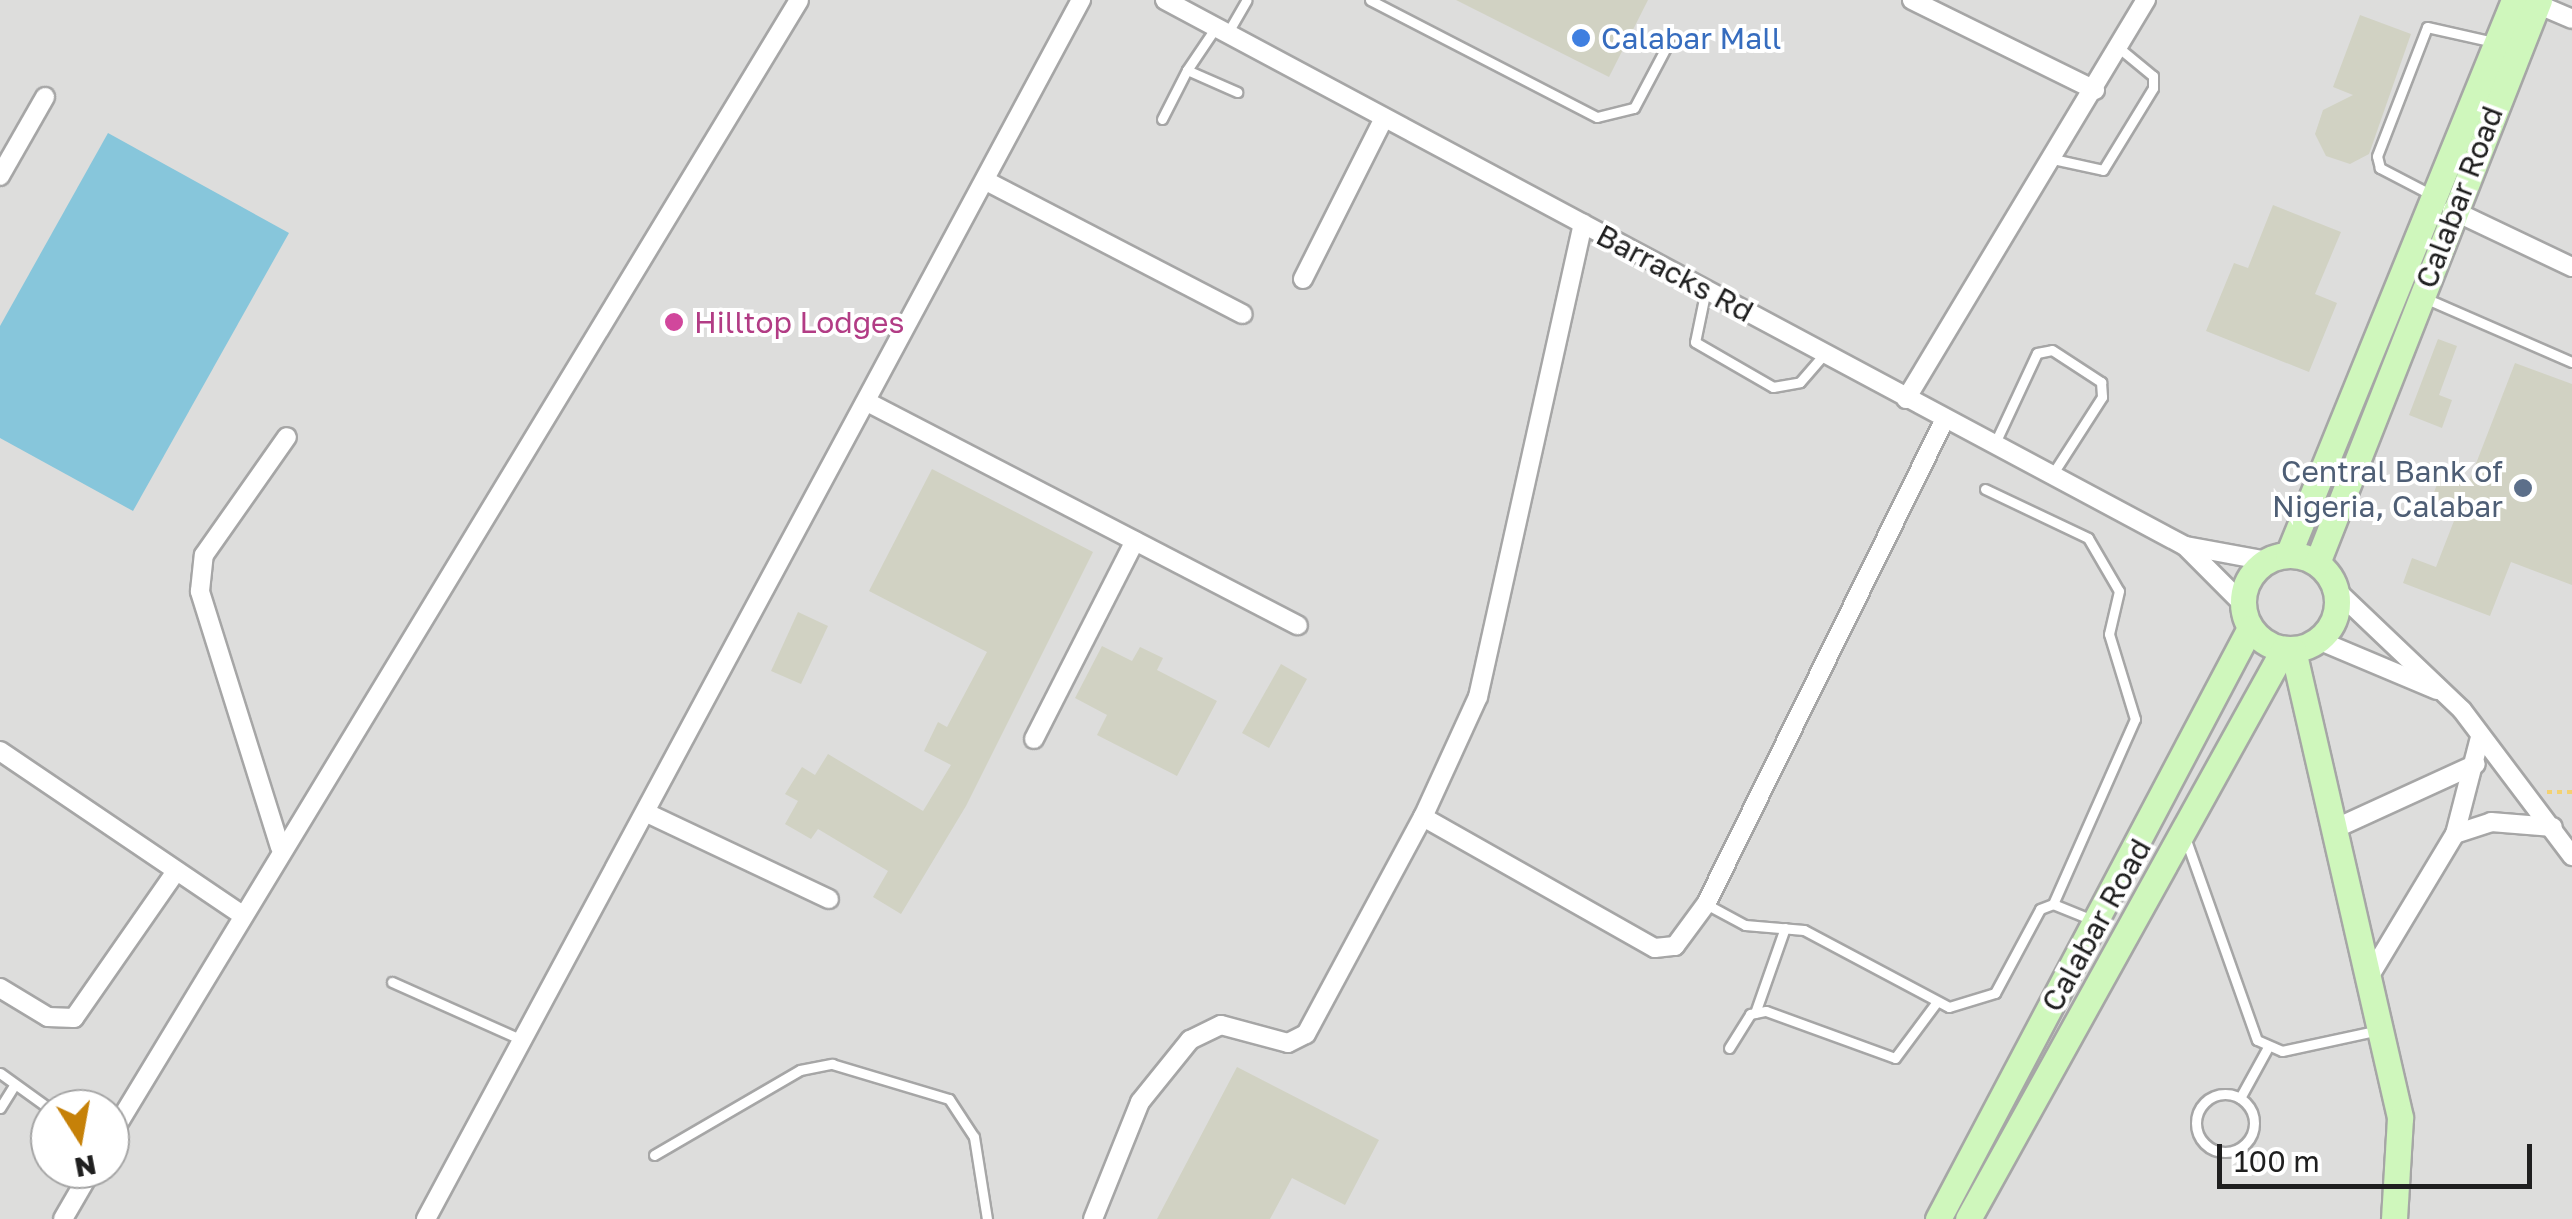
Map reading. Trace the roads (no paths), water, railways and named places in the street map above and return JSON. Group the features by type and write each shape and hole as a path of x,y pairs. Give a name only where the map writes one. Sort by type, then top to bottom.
{"main road":[{"name":"Calabar Road","path":"2318,563 2420,296 2443,203 2496,43 2530,2"},
{"name":"Calabar Road","path":"2277,558 2443,203 2530,2"},
{"path":"2289,649 2318,640 2335,618 2336,590 2318,563 2277,558 2246,616 2289,649 2400,1118 2394,1219"},
{"name":"Calabar Road","path":"1938,1219 2098,922 2246,616"},
{"name":"Calabar Road","path":"1968,1219 2181,827 2289,649"}],"street":[{"path":"130,1102 280,846 799,0"},
{"path":"426,1219 650,814 1082,0"},
{"name":"Barracks Rd","path":"1165,0 2185,546 2277,558"},
{"path":"1912,0 2095,90"},
{"path":"1906,398 2146,0"},
{"path":"2530,2 2572,19"},
{"path":"0,176 45,97"},
{"path":"1303,279 1384,118"},
{"path":"986,181 1243,314"},
{"path":"2443,203 2572,267"},
{"path":"1093,1219 1140,1102 1190,1040 1221,1025 1288,1043 1306,1034 1423,817 1478,697 1582,224"},
{"path":"869,403 1298,625"},
{"path":"1423,817 1655,948 1686,937 1706,904 1945,419"},
{"path":"280,846 200,591 204,555 287,437"},
{"path":"1034,739 1134,541"},
{"name":"Barracks Rd","path":"2185,546 2246,616"},
{"path":"2336,590 2447,694 2572,856"},
{"path":"2318,640 2447,694"},
{"path":"2369,977 2456,834 2480,737"},
{"path":"1,753 239,914"},
{"path":"2332,830 2476,764"},
{"path":"650,814 830,899"},
{"path":"2456,834 2491,822 2553,827"},
{"path":"0,988 48,1017 74,1018 176,871"},
{"path":"63,1219 80,1189"}],"lane":[{"path":"1162,119 1188,70 1246,0"},
{"path":"1370,0 1596,118 1634,108 1669,42"},
{"path":"2443,203 2380,168 2377,156 2427,27 2496,43"},
{"path":"2053,159 2103,170 2153,88 2153,76 2119,48"},
{"path":"1188,70 1236,92"},
{"path":"1706,289 1695,342 1772,387 1800,382 1824,354"},
{"path":"2420,296 2572,362"},
{"path":"1995,444 2037,352 2052,350 2101,382 2102,397 2052,475"},
{"path":"1984,489 2088,538 2105,554 2119,591 2109,634 2135,719 2053,904"},
{"path":"2181,827 2257,1040 2268,1047 2382,1029"},
{"path":"1706,904 1745,925 1785,928 1936,1002 1966,1006 1995,993 2040,909 2053,904 2098,922"},
{"path":"1729,1048 1755,1013 1785,928"},
{"path":"392,982 525,1041"},
{"path":"1755,1013 1895,1058 1936,1002"},
{"path":"2240,1098 2268,1047"},
{"path":"654,1155 800,1070 832,1064 950,1099 974,1137 986,1219"},
{"path":"0,1074 30,1094"},
{"path":"0,1108 16,1084"},
{"path":"2240,1098 2252,1110 2248,1142 2234,1151 2203,1143 2196,1128 2208,1099 2240,1098"}],"place":[{"name":"Calabar Mall","path":"1581,38"},
{"name":"Hilltop Lodges","path":"674,322"},
{"name":"Central Bank of Nigeria, Calabar","path":"2523,488"}]}
